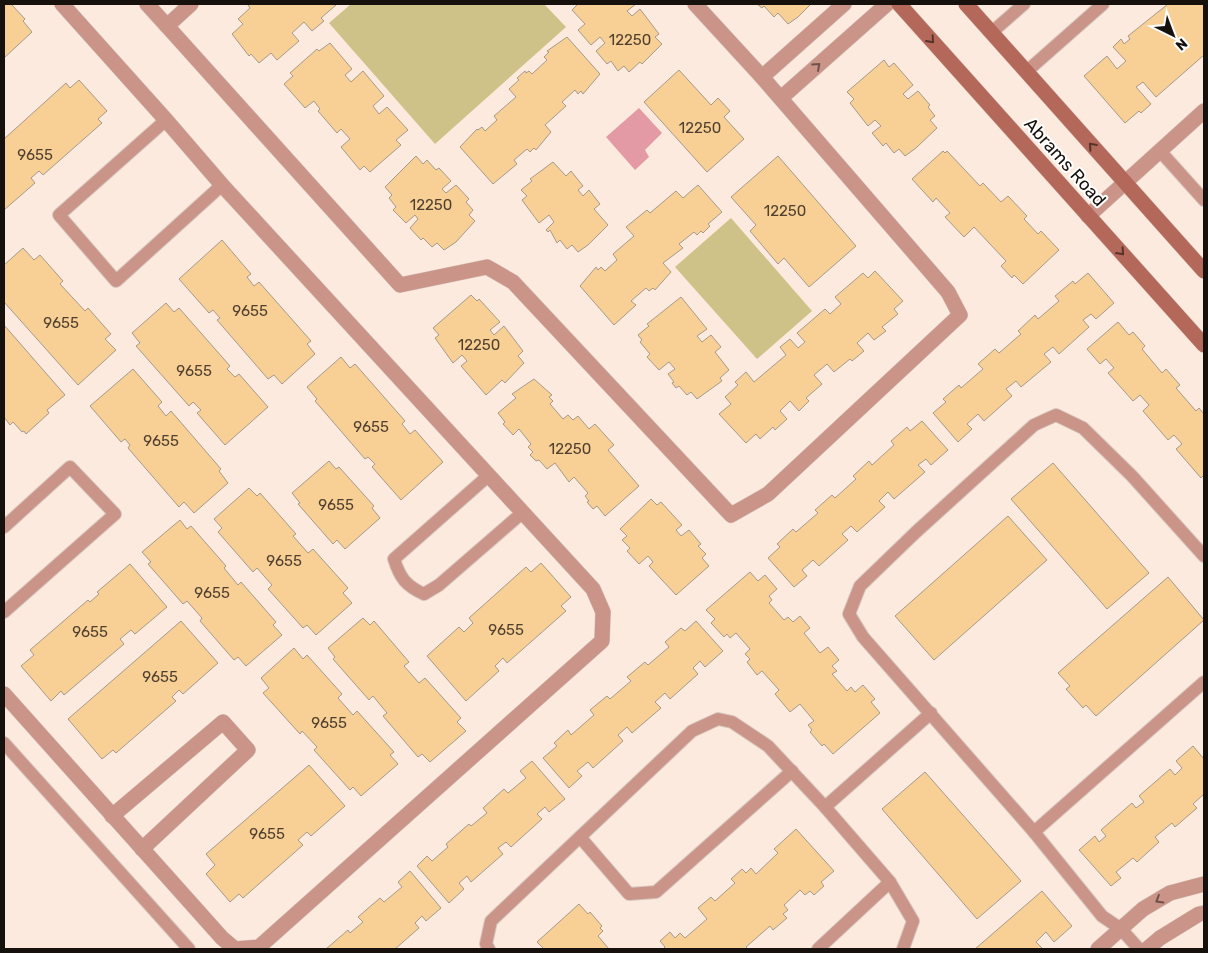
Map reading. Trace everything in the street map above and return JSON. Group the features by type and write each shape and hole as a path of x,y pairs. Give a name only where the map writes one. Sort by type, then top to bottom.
{"main road":[{"name":"Abrams Road","path":"899,4 1204,345"},
{"name":"Abrams Road","path":"966,4 1204,271"}],"street":[{"path":"4,694 222,938 235,949 259,947 602,641 603,612 593,589 222,185 62,4"},
{"path":"147,4 400,285 487,266 513,282 731,514 768,494 960,315 948,292 762,77 695,4"},
{"path":"167,26 191,4"},
{"path":"762,77 844,4"},
{"path":"780,98 887,4"},
{"path":"1088,216 1204,111"},
{"path":"112,816 223,722 248,750 142,849"},
{"path":"1098,949 1143,909 1170,893 1204,884"},
{"path":"1147,949 1160,938 1199,914 1204,913"}],"lane":[{"path":"991,32 1024,4"},
{"path":"1026,72 1103,4"},
{"path":"166,120 59,216 116,281 222,185"},
{"path":"1160,151 1204,200"},
{"path":"1139,949 1121,929 1102,916 1034,832 863,637 849,614 860,586 916,532 1034,425 1056,415 1083,428 1132,476 1203,552"},
{"path":"4,527 70,467 115,514 4,612"},
{"path":"488,476 394,559 398,574 411,588 424,594 439,585 522,513"},
{"path":"1034,832 1204,682"},
{"path":"825,807 931,713"},
{"path":"489,949 486,944 491,921 692,731 718,719 732,722 768,746 825,807 890,882 913,921 903,949"},
{"path":"4,743 189,949"},
{"path":"580,837 629,894 656,892 792,771"},
{"path":"818,949 890,882"}],"shaded area":[{"path":"351,4 544,4 566,27 435,144 329,23"},
{"path":"639,108 662,133 645,150 649,157 635,170 606,137"},
{"path":"731,218 812,311 757,359 675,267"}],"building":[{"path":"4,4 11,4 25,19 23,21 32,32 4,58"},
{"path":"249,4 336,5 321,18 324,21 312,31 304,22 292,33 299,41 277,60 271,53 259,63 251,54 249,56 232,34 243,24 238,19 250,8"},
{"path":"578,4 636,4 627,11 632,16 640,9 659,34 655,37 662,44 642,64 640,62 629,72 624,66 618,71 611,61 607,64 596,51 605,43 600,37 591,45 578,30 585,24 572,10"},
{"path":"757,4 811,4 788,24 778,13 774,17 764,6 762,8"},
{"path":"1168,4 1204,4 1204,55 1156,97 1143,82 1136,87 1151,104 1125,123 1084,76 1107,56 1117,69 1126,61 1113,47 1121,39 1124,44 1130,39 1128,36"},
{"path":"567,37 600,74 583,94 581,91 578,94 575,90 562,102 566,106 545,125 551,132 536,150 534,148 530,152 527,149 514,160 517,164 493,184 460,147 477,129 482,127 485,131 497,120 494,116 516,97 509,89 519,80 517,78 525,71 526,73 529,71 532,74 547,60 544,57 549,52 547,51"},
{"path":"330,43 352,69 345,75 351,82 363,71 384,96 373,106 379,114 387,107 408,130 396,140 401,145 370,172 364,166 360,170 341,147 350,139 341,129 337,133 318,111 320,109 314,101 305,108 284,84 293,76 290,73 317,49 319,51"},
{"path":"884,60 889,67 894,63 913,85 903,94 908,99 918,91 930,105 928,107 935,116 930,120 937,128 905,156 899,149 894,153 886,143 883,146 872,133 881,126 875,120 868,126 850,103 854,99 847,92"},
{"path":"679,70 711,105 718,98 730,111 724,117 744,139 707,172 644,102"},
{"path":"79,80 107,111 98,119 102,123 43,175 39,171 31,178 35,183 4,210 4,139 66,83 70,88"},
{"path":"943,151 945,153 947,151 980,186 983,183 1001,202 1008,196 1027,216 1024,219 1038,234 1041,231 1059,250 1023,284 1014,275 1012,278 1001,266 1006,261 974,227 964,237 945,217 950,213 936,198 933,202 912,179"},
{"path":"416,156 423,164 427,160 436,170 439,168 451,181 442,189 446,193 456,185 469,199 466,202 473,210 469,215 475,221 456,242 444,250 437,243 432,247 423,238 421,240 410,228 418,219 415,215 406,223 393,210 396,207 389,198 392,195 385,187"},
{"path":"778,156 856,246 809,287 784,258 778,264 750,231 756,225 731,197"},
{"path":"553,162 566,176 571,171 583,186 578,190 583,196 589,190 600,204 594,209 608,225 578,252 572,245 567,249 560,240 557,243 550,230 548,232 546,230 554,222 549,215 539,223 522,200 527,196 521,190 532,181 530,179"},
{"path":"698,185 722,212 708,224 710,226 703,233 701,231 697,235 694,232 679,244 683,248 663,263 671,272 655,290 653,288 649,291 646,288 631,301 636,305 614,325 580,286 596,267 598,270 601,267 605,271 617,260 613,254 634,236 626,227 647,210 650,213 676,191 683,198"},
{"path":"222,240 251,274 247,277 254,286 259,282 311,341 307,344 315,354 282,384 274,375 268,379 217,320 220,318 213,310 209,313 179,279"},
{"path":"23,248 34,260 40,255 63,281 60,284 85,311 88,308 111,334 105,339 116,350 78,385 4,302 4,265"},
{"path":"875,271 903,301 894,309 898,314 882,327 886,331 874,340 868,333 857,343 864,351 834,372 827,364 814,375 822,384 806,398 809,401 799,411 790,401 780,411 787,419 775,430 773,427 760,439 756,434 746,443 719,414 731,404 725,397 738,385 735,382 746,372 754,382 786,355 780,347 790,339 798,348 805,342 797,333 825,309 830,314 841,304 835,297 863,273 868,278"},
{"path":"1088,273 1114,303 1096,319 1091,314 1083,320 1089,327 1059,354 1053,347 1044,354 1051,362 1021,387 1016,381 1006,389 1012,396 984,421 978,414 967,424 972,429 958,442 933,413 946,402 943,399 959,385 961,388 983,369 978,364 995,349 999,353 1021,334 1018,331 1035,315 1038,319 1059,301 1055,296 1073,281 1075,284"},
{"path":"471,295 477,301 479,299 500,322 490,330 494,335 504,326 523,351 518,356 524,363 505,383 502,380 486,395 461,366 467,361 462,355 453,363 435,338 439,335 433,328"},
{"path":"681,297 707,329 697,336 702,342 711,335 721,347 715,352 729,370 720,378 722,381 697,399 691,392 687,395 679,386 676,388 672,383 674,382 668,374 675,369 669,362 659,370 647,357 650,354 640,342 642,340 638,335 649,326 647,324"},
{"path":"166,303 174,312 179,308 230,366 227,369 235,377 239,374 268,407 225,445 197,413 201,410 193,402 189,406 136,346 140,343 132,333"},
{"path":"1118,322 1129,335 1133,332 1145,346 1142,349 1162,373 1166,369 1180,385 1176,388 1196,411 1199,408 1204,414 1204,475 1201,478 1176,449 1182,444 1174,435 1168,440 1143,411 1149,405 1140,395 1133,401 1108,373 1114,368 1106,359 1100,364 1087,349"},
{"path":"4,325 65,395 47,410 49,413 26,434 13,422 10,425 4,417"},
{"path":"341,357 350,368 355,364 405,421 402,424 410,434 415,430 443,462 401,500 372,467 375,464 368,457 365,459 315,401 317,399 307,387"},
{"path":"133,369 162,402 158,406 166,416 171,411 221,469 219,471 228,483 194,513 184,502 179,507 128,448 130,445 125,439 121,442 90,406"},
{"path":"534,379 552,395 549,397 553,401 550,404 563,419 568,415 573,420 578,416 589,429 595,424 614,445 608,450 639,486 605,516 597,506 593,509 587,502 589,501 585,496 588,493 574,477 569,482 555,463 547,469 539,460 536,461 530,455 533,452 528,447 531,444 519,429 513,435 503,424 505,422 498,413 516,398 512,394"},
{"path":"922,421 948,450 931,465 926,459 918,465 925,472 894,499 888,492 879,501 885,507 857,532 851,526 842,534 848,540 819,566 813,560 802,570 807,576 794,587 768,558 780,547 777,544 793,529 796,532 818,513 815,510 832,495 835,498 856,479 853,476 869,461 872,465 894,445 891,441 907,427 910,431"},
{"path":"329,461 336,469 339,467 374,506 372,508 380,518 345,549 337,540 333,544 298,504 300,503 292,493"},
{"path":"1053,463 1149,573 1107,609 1011,499"},
{"path":"249,488 257,496 260,493 296,534 293,536 308,553 313,549 348,588 343,593 352,603 316,635 307,625 303,628 268,589 272,585 257,568 253,572 218,532 222,528 214,519"},
{"path":"651,499 657,505 661,502 682,525 676,530 681,536 689,530 701,544 698,546 706,554 702,558 709,566 676,595 649,566 653,562 648,556 639,564 627,551 630,548 622,540 627,536 620,529"},
{"path":"1008,516 1047,560 934,660 895,616"},
{"path":"180,520 187,529 191,526 226,566 224,568 238,585 241,582 276,622 273,625 282,635 246,666 238,657 234,660 200,621 202,618 187,601 183,604 148,564 151,562 142,552"},
{"path":"541,563 571,597 561,606 566,611 507,663 503,658 495,666 499,671 466,701 427,656 459,627 464,632 473,623 469,618 526,567 531,572"},
{"path":"130,564 167,607 135,634 131,630 120,639 124,644 64,695 61,691 51,701 21,666 34,655 30,650 88,600 90,602 99,594 97,592"},
{"path":"750,572 758,581 765,575 777,589 769,596 772,600 769,603 784,620 788,617 793,622 800,616 810,628 804,633 820,653 828,647 839,660 832,666 837,671 832,674 847,691 851,687 855,692 863,685 875,699 871,702 880,713 833,754 824,744 822,746 810,732 812,730 808,725 814,721 800,704 790,712 775,694 779,690 762,671 757,675 747,662 750,659 745,654 750,649 736,633 730,638 727,634 724,637 711,623 715,619 706,610"},
{"path":"1168,577 1204,620 1096,716 1086,705 1083,708 1066,689 1070,686 1058,673"},
{"path":"363,618 370,625 374,621 409,662 404,666 419,683 425,678 461,718 457,722 466,731 430,762 422,754 418,757 383,716 387,713 373,696 369,700 333,659 335,657 328,648"},
{"path":"181,621 218,663 183,694 179,690 172,697 176,701 116,753 113,750 102,759 68,719"},
{"path":"696,621 723,651 705,667 700,661 693,668 698,674 670,699 665,693 655,702 661,708 632,733 627,727 618,735 623,741 593,768 588,762 577,771 582,776 569,788 543,758 557,746 554,743 568,730 571,735 594,715 590,710 607,696 610,699 631,681 627,677 645,662 648,665 669,647 665,642 681,628 685,631"},
{"path":"294,648 303,659 307,655 342,694 338,698 353,715 357,711 394,752 390,755 398,764 361,796 353,787 350,790 314,750 317,747 302,731 300,734 263,693 269,688 261,678"},
{"path":"1193,746 1204,759 1204,794 1193,804 1197,808 1175,827 1172,823 1155,837 1159,842 1137,862 1133,858 1116,872 1121,878 1111,886 1079,850 1095,836 1099,842 1106,836 1101,830 1132,803 1136,808 1144,802 1139,796 1170,769 1175,775 1182,768 1176,761"},
{"path":"532,761 565,799 549,812 545,807 537,814 542,819 511,847 506,842 498,848 503,854 471,882 467,876 459,883 464,889 449,903 417,866 427,856 432,861 448,847 446,844 469,824 471,826 487,813 483,808 504,789 508,793 526,778 520,771"},
{"path":"309,765 345,806 311,836 307,832 298,840 303,845 243,898 239,894 230,902 206,874 215,865 206,854"},
{"path":"925,772 1021,881 977,919 882,809"},
{"path":"796,829 834,871 821,882 824,886 814,895 810,891 805,895 800,890 784,905 788,910 783,914 787,918 773,930 770,926 746,947 748,949 663,949 665,947 660,941 670,932 675,938 680,933 685,938 707,919 698,908 711,897 715,901 735,883 731,879 742,869 746,873 751,868 756,874 778,853 774,849"},
{"path":"410,871 441,908 426,921 422,916 415,923 419,928 395,949 326,949 348,930 350,933 363,922 358,917 380,898 384,902 402,887 398,882"},
{"path":"1042,891 1072,926 1054,942 1046,932 1036,942 1043,949 975,949"},
{"path":"579,904 588,914 590,912 602,926 600,928 603,931 598,936 609,949 544,949 537,942"}]}
